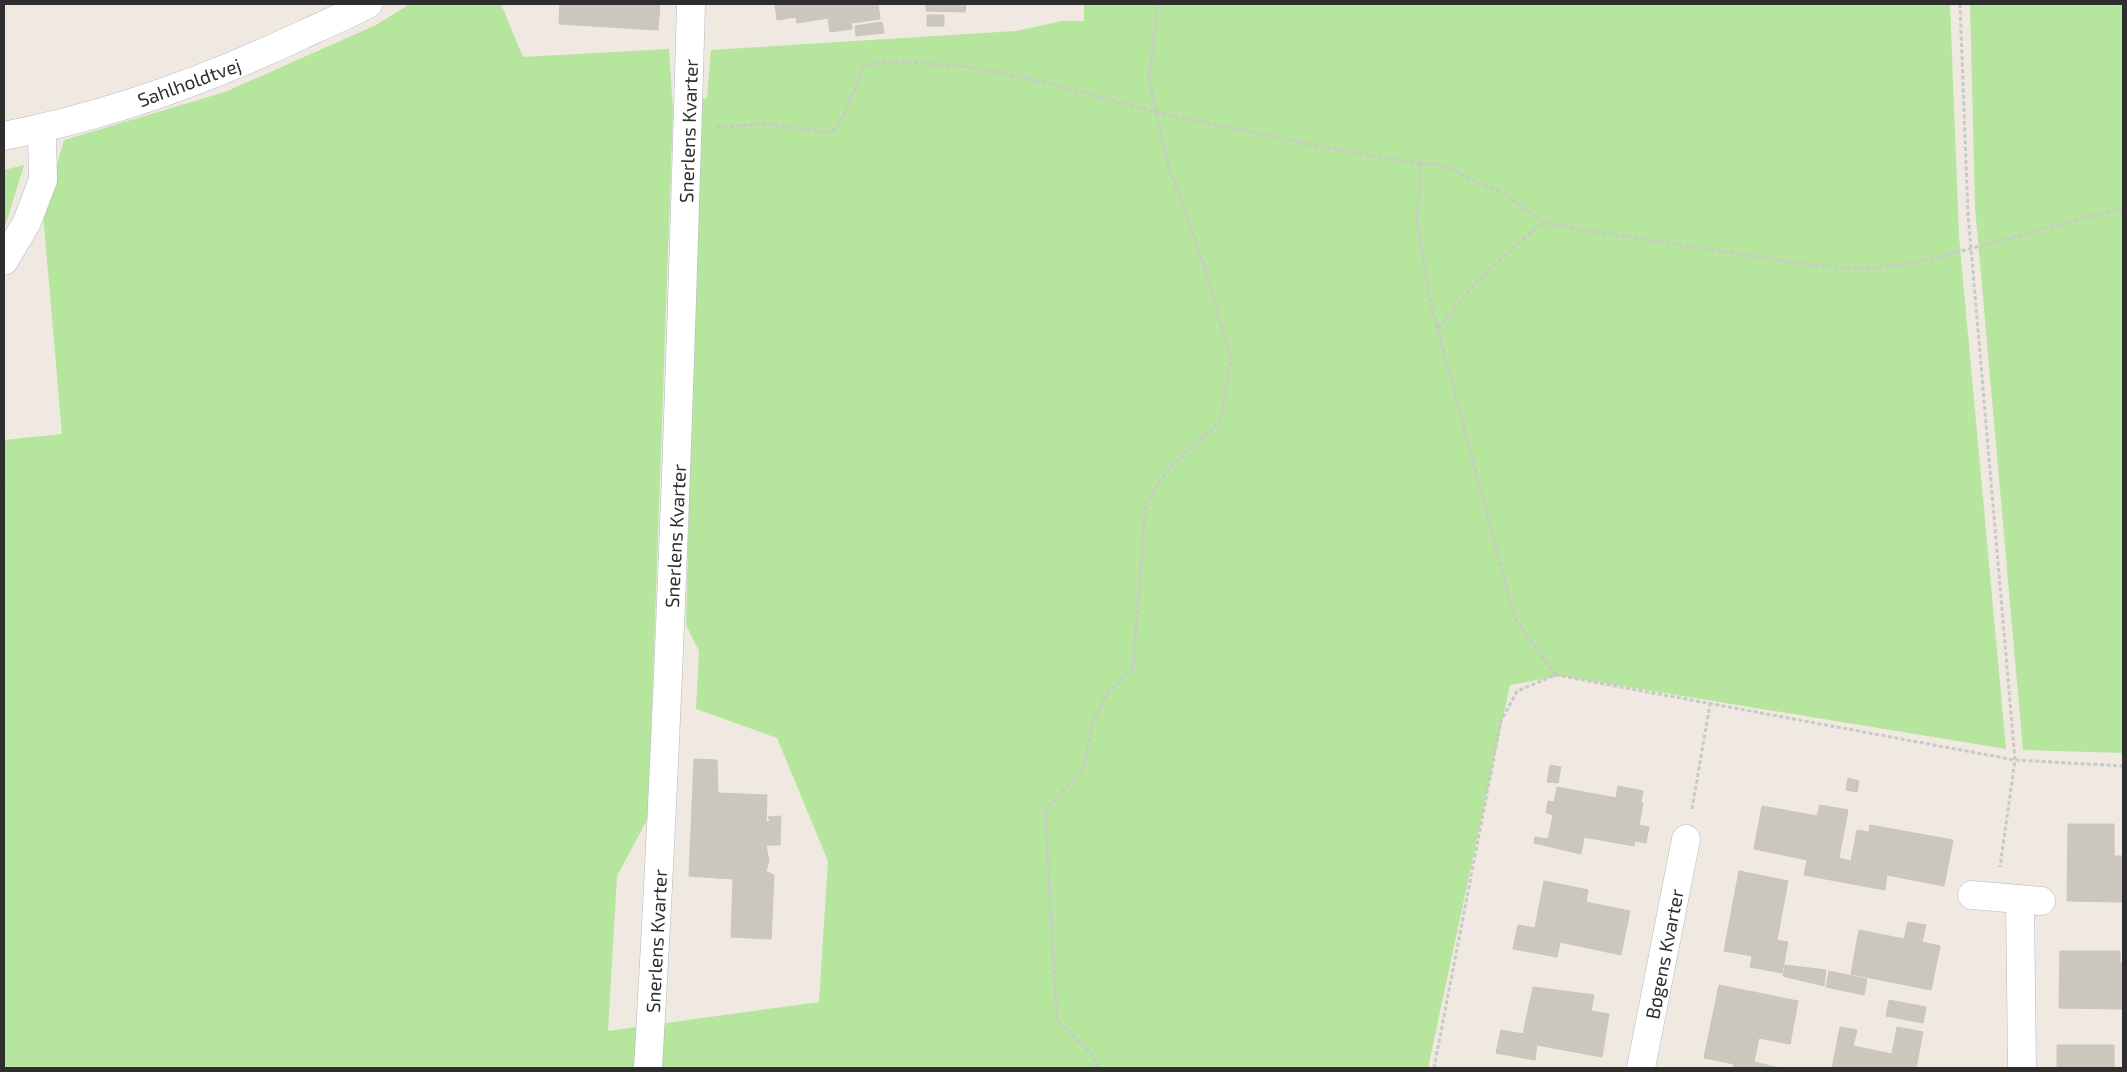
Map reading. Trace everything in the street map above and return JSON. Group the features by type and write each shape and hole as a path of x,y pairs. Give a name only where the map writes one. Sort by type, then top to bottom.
{"street":[{"name":"Sahlholdtvej","path":"4,136 42,129 155,96 242,63 367,4"},
{"name":"Snerlens Kvarter","path":"648,1068 659,885 680,411 691,4"},
{"path":"4,261 27,222 43,180 42,129"},
{"name":"Bøgens Kvarter","path":"1641,1068 1686,840"},
{"path":"2007,898 2022,1068"}],"path":[{"path":"1098,1068 1092,1054 1057,1020 1045,811 1084,769 1093,720 1108,693 1133,669 1146,501 1172,465 1220,422 1231,359 1203,261 1168,165 1149,78 1158,4"},
{"path":"1960,4 1970,247 2014,760 2007,898"},
{"path":"688,130 766,124 831,133 843,117 864,66 882,62 969,67 1044,82 1156,112 1358,154 1444,166 1505,194 1543,222 1583,230 1819,266 1871,268 1916,263 1970,247 2123,208"},
{"path":"1421,163 1417,222 1430,300 1514,619 1556,675"},
{"path":"1438,329 1478,280 1543,222"},
{"path":"4,480 4,490"},
{"path":"1434,1068 1500,721 1517,692 1556,675 2014,760 2123,766"},
{"path":"1686,840 1710,704"}],"green space":[{"path":"410,4 501,4 523,57 669,49 673,111 648,818 617,876 608,1031 819,1002 828,861 777,738 696,709 699,651 686,625 699,99 707,98 711,50 1016,31 1062,21 1084,21 1084,4 1950,4 1959,236 2006,749 1561,676 1510,685 1428,1068 4,1068 4,440 62,434 43,214 64,140 225,92 376,25"},
{"path":"1970,4 2123,4 2123,753 2023,750 1975,207"},
{"path":"24,165 4,230 4,170"}],"building":[{"path":"560,4 660,4 658,30 559,24"},
{"path":"775,4 878,4 880,19 851,23 852,29 830,32 828,18 797,23 796,17 777,20"},
{"path":"926,4 966,4 965,12 926,11"},
{"path":"927,15 944,15 944,26 927,26"},
{"path":"882,22 884,33 856,36 855,26"},
{"path":"694,759 717,760 718,793 767,795 766,822 770,821 768,817 781,816 780,845 766,845 769,861 766,871 774,875 771,939 731,937 733,879 689,876"},
{"path":"1550,765 1561,767 1558,783 1547,782"},
{"path":"1848,778 1859,781 1857,792 1846,790"},
{"path":"1618,786 1643,791 1639,825 1649,827 1646,843 1635,841 1634,846 1584,837 1581,854 1534,843 1535,837 1548,839 1553,815 1546,813 1548,801 1554,802 1557,787 1616,798"},
{"path":"1820,805 1848,810 1839,858 1851,861 1857,830 1869,832 1870,825 1953,840 1944,886 1887,875 1885,890 1804,875 1807,860 1754,849 1762,806 1817,816"},
{"path":"2068,824 2114,824 2114,856 2123,856 2123,902 2067,901"},
{"path":"1739,871 1788,881 1777,940 1788,942 1782,973 1750,967 1752,956 1724,951"},
{"path":"1544,881 1588,890 1586,902 1630,911 1621,955 1560,942 1557,957 1513,949 1518,925 1535,928"},
{"path":"1908,922 1926,925 1922,942 1940,946 1931,990 1851,974 1859,930 1904,939"},
{"path":"2060,951 2120,951 2120,963 2123,963 2123,1009 2059,1008"},
{"path":"1785,965 1826,970 1824,986 1783,976"},
{"path":"1829,971 1867,979 1864,995 1826,987"},
{"path":"1719,985 1798,1001 1790,1044 1759,1038 1754,1062 1780,1068 1733,1068 1734,1064 1704,1058"},
{"path":"1533,987 1594,995 1591,1011 1609,1014 1602,1057 1537,1045 1535,1060 1496,1053 1501,1030 1523,1034"},
{"path":"1889,1000 1926,1007 1923,1023 1886,1016"},
{"path":"1840,1027 1857,1030 1853,1046 1892,1054 1897,1027 1923,1032 1916,1068 1832,1068"},
{"path":"2057,1045 2114,1045 2114,1068 2057,1068"}]}
